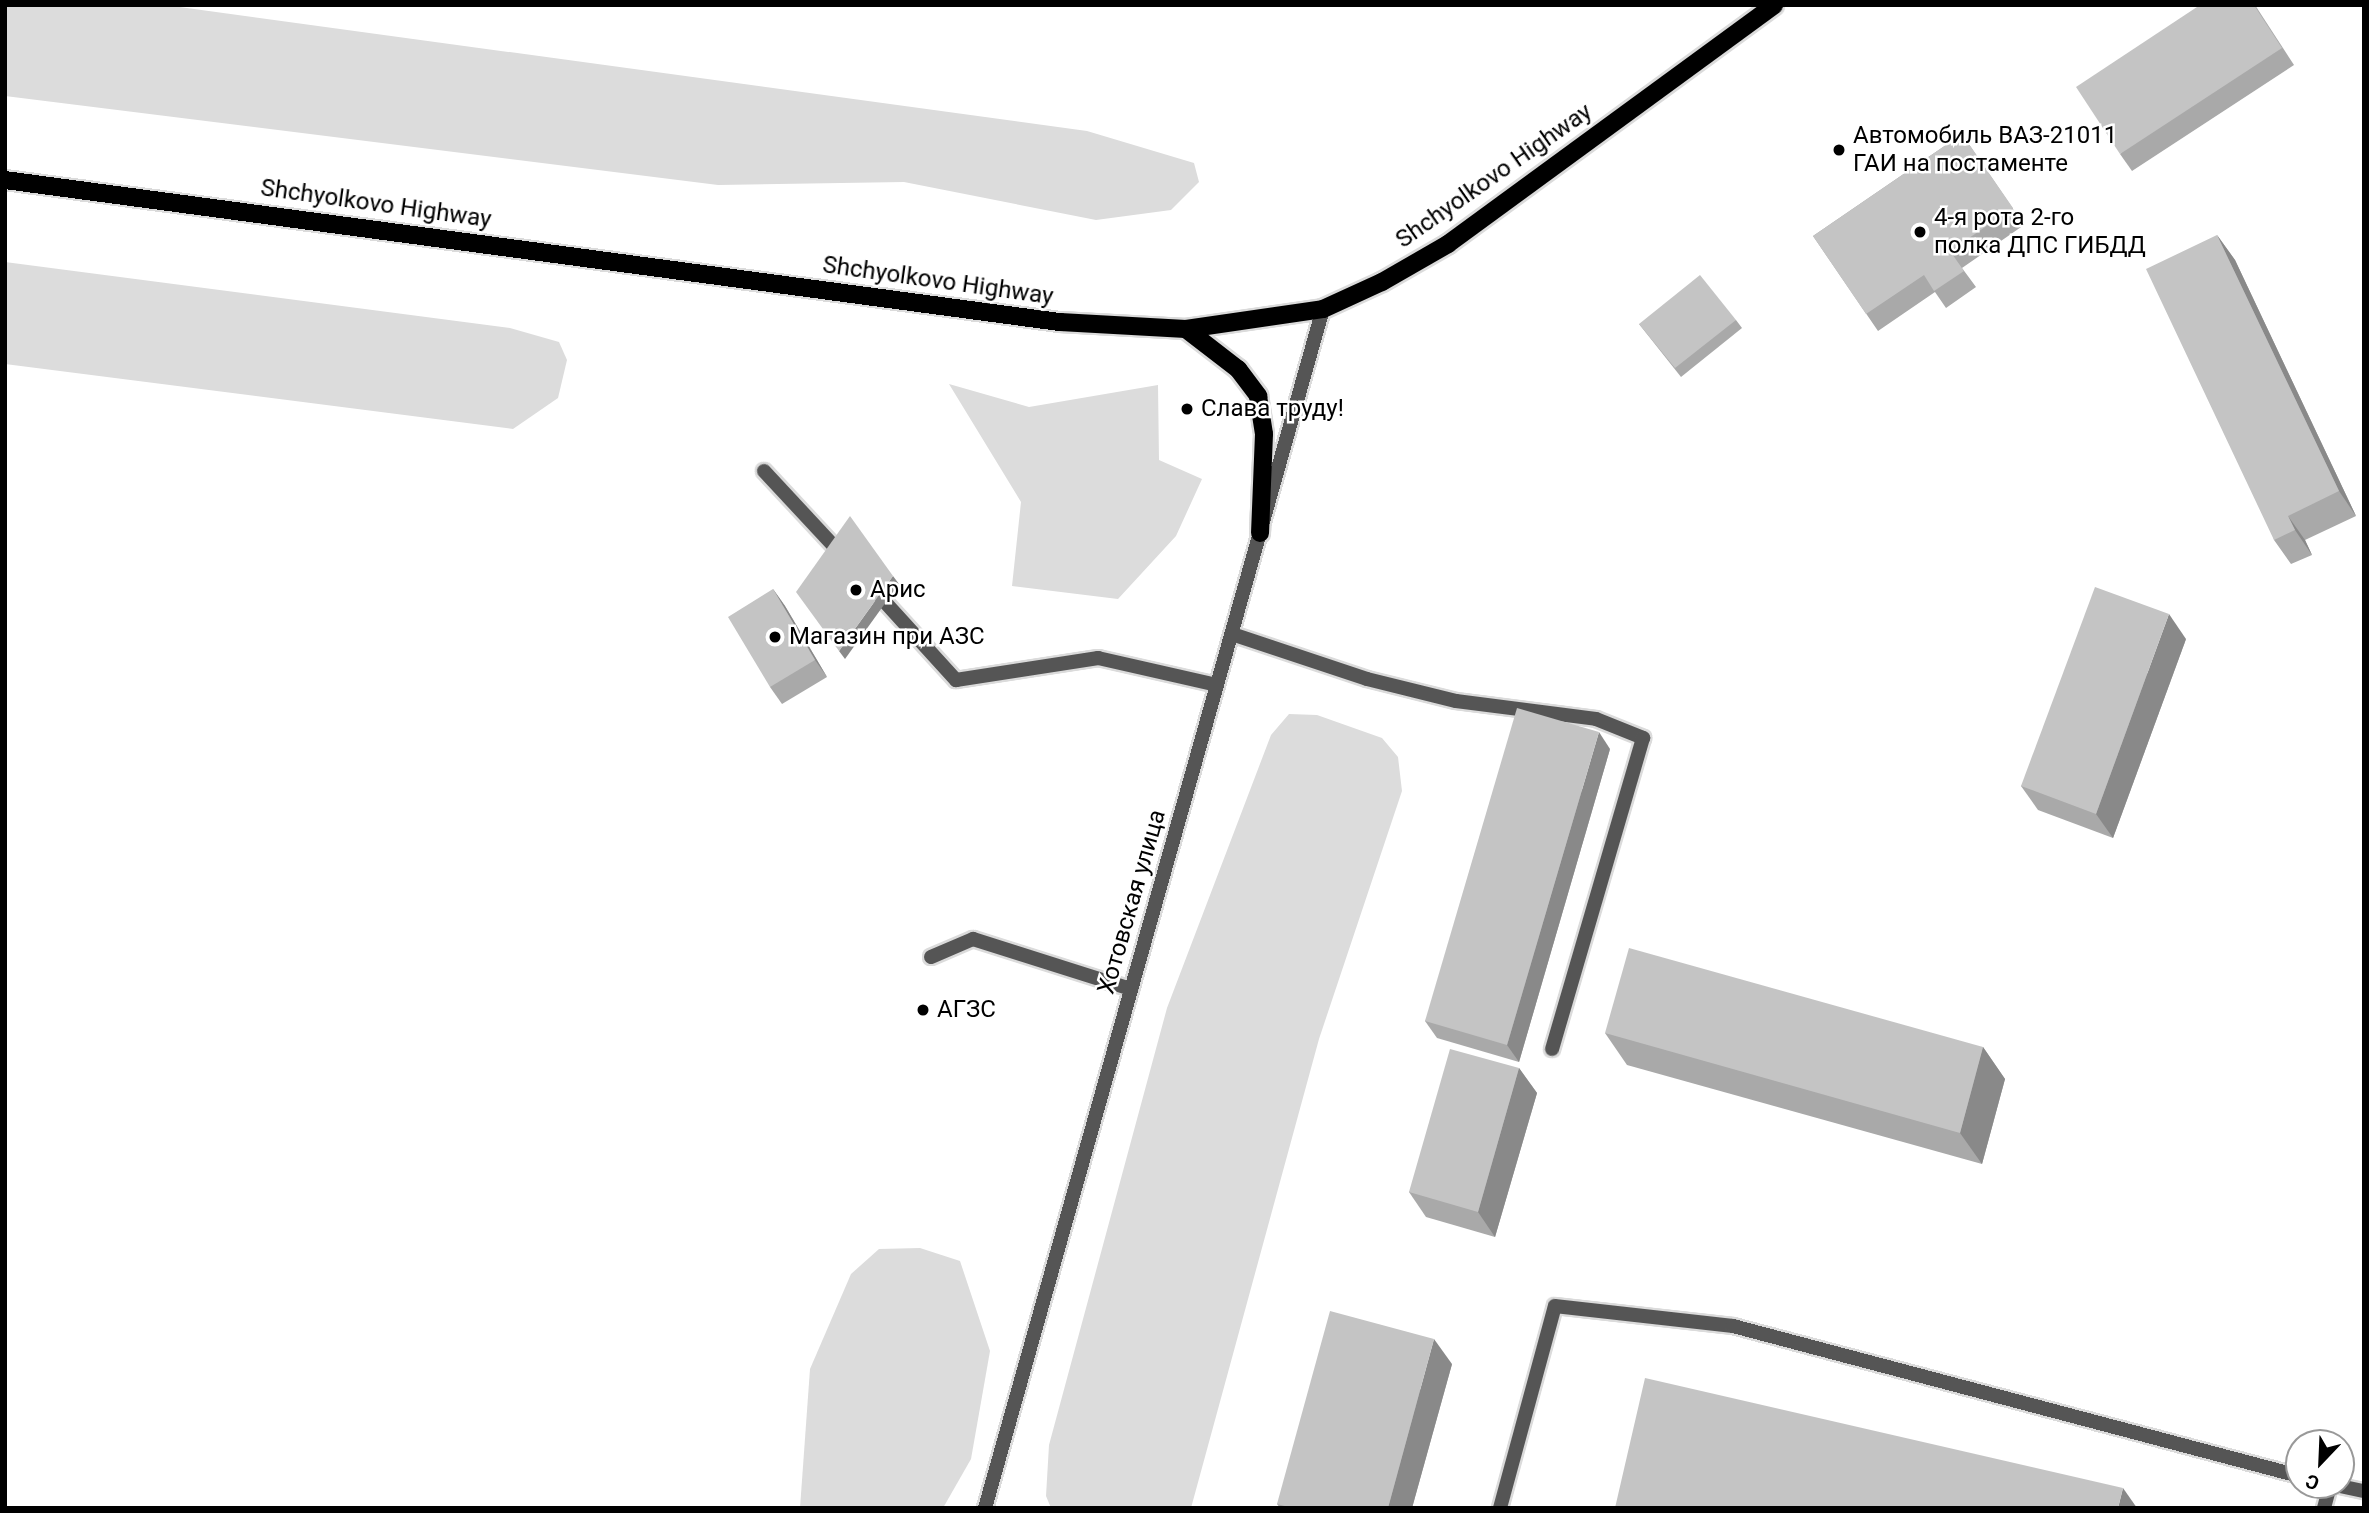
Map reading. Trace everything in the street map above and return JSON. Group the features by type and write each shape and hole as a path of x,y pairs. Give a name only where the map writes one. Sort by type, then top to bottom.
{"main road":[{"name":"Shchyolkovo Highway","path":"5,180 1060,322 1185,329 1323,309 1448,244 1774,5"},
{"path":"1185,329 1238,369 1258,396 1264,434 1260,533"}],"street":[{"name":"Хотовская улица","path":"985,1508 1323,309"},
{"path":"764,471 956,680 1098,658 1217,685"},
{"path":"1232,634 1405,688 1596,719 1643,738 1552,1049"},
{"path":"931,957 973,939 1131,989"},
{"path":"1500,1508 1555,1306 1733,1326 2285,1472"}],"shaded area":[{"path":"5,5 165,5 1087,131 1194,163 1199,182 1171,210 1096,220 904,182 718,185 5,96"},
{"path":"5,262 510,328 559,342 567,360 558,398 513,429 5,364"},
{"path":"949,384 1029,407 1158,385 1159,460 1202,479 1176,536 1118,599 1012,586 1021,502"},
{"path":"1289,714 1317,715 1382,738 1398,757 1402,791 1319,1039 1191,1508 1051,1508 1046,1496 1049,1445 1167,1008 1271,735"},
{"path":"920,1248 960,1261 990,1351 971,1459 943,1508 800,1508 810,1369 851,1274 879,1249"}],"building":[{"path":"2200,5 2254,5 2282,48 2120,154 2076,87"},
{"path":"1962,134 2013,208 1950,251 1964,271 1934,291 1924,275 1866,314 1813,236"},
{"path":"2217,235 2339,491 2288,516 2295,530 2274,540 2146,269"},
{"path":"1700,275 1736,320 1675,368 1639,324"},
{"path":"850,516 893,576 839,651 796,592"},
{"path":"2095,587 2169,614 2096,814 2021,786"},
{"path":"773,589 815,660 770,687 728,617"},
{"path":"1517,708 1599,732 1507,1045 1425,1021"},
{"path":"1629,948 1983,1047 1960,1133 1605,1033"},
{"path":"1450,1049 1519,1068 1478,1212 1409,1192"},
{"path":"1330,1311 1434,1339 1388,1508 1292,1508 1277,1504"},
{"path":"1645,1378 2123,1488 2118,1508 1615,1508"}],"place":[{"name":"Автомобиль ВАЗ-21011 ГАИ на постаменте","path":"1839,150"},
{"name":"4-я рота 2-го полка ДПС ГИБДД","path":"1920,232"},
{"name":"Слава труду!","path":"1187,409"},
{"name":"Арис","path":"856,590"},
{"name":"Магазин при АЗС","path":"775,637"},
{"name":"АГЗС","path":"923,1010"}]}
